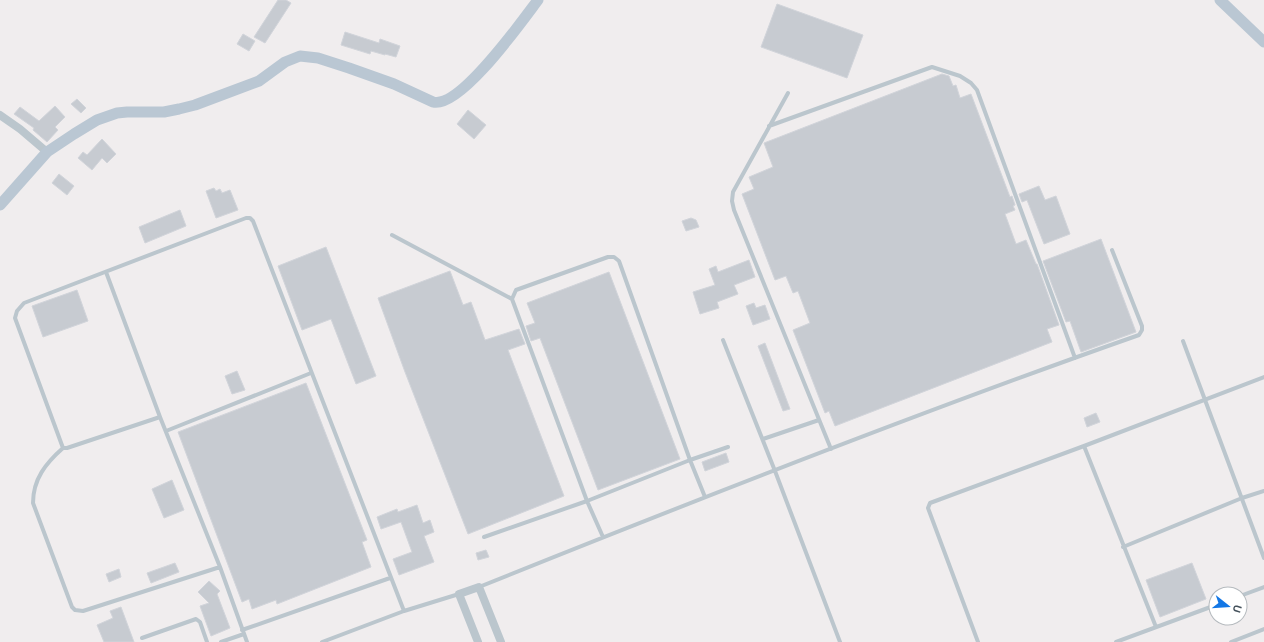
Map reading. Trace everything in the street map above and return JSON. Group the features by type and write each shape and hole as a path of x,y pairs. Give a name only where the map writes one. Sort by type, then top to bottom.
{"street":[{"path":"0,205 47,152 106,116 128,112 164,112 196,105 258,81 285,62 300,56 318,58 349,68 394,84 433,102 441,103 452,97 480,72 493,58 538,0"},
{"path":"1220,0 1264,42"},
{"path":"0,115 20,129 47,152"},
{"path":"478,642 459,594 480,587 501,642"}],"lane":[{"path":"769,126 932,67 960,76 972,83 977,90 1075,358"},
{"path":"788,92 733,192 732,201 737,218 831,449"},
{"path":"63,448 15,318 17,311 24,303 246,218 250,218 253,221 404,611"},
{"path":"392,235 512,298 587,501 603,537"},
{"path":"480,587 705,497 1139,335 1142,330 1112,250"},
{"path":"512,298 516,290 608,257 614,257 619,261 690,460 705,497"},
{"path":"106,272 160,417 220,567 247,642"},
{"path":"724,340 840,642"},
{"path":"1183,341 1264,558"},
{"path":"166,431 311,373"},
{"path":"978,642 928,506 930,503 1264,377"},
{"path":"160,417 67,448 63,448 46,464 34,488 33,503 72,607 75,610 83,611 220,567"},
{"path":"763,439 819,420"},
{"path":"1084,446 1156,627"},
{"path":"484,537 587,501 690,460 728,447"},
{"path":"1123,547 1242,498 1264,491"},
{"path":"222,642 243,632 390,578"},
{"path":"1248,593 1264,587"},
{"path":"322,642 404,611 459,594"},
{"path":"1116,642 1208,608"},
{"path":"142,638 196,619 200,622 207,642"},
{"path":"1231,642 1264,629"}],"building":[{"path":"278,0 286,0 291,3 265,43 254,37"},
{"path":"777,4 863,35 847,78 761,47"},
{"path":"345,32 379,43 380,39 400,46 396,57 371,51 370,54 341,45"},
{"path":"243,34 255,41 249,51 237,44"},
{"path":"942,74 949,76 953,86 956,85 960,98 971,94 1010,197 1012,196 1015,205 1013,206 1015,210 1005,214 1016,244 1026,240 1037,264 1059,325 1047,329 1052,342 835,426 829,411 825,413 793,330 810,323 798,291 793,293 786,276 775,280 742,194 754,189 749,177 773,167 764,143"},
{"path":"77,99 86,108 81,113 71,104"},
{"path":"55,106 65,117 55,127 58,130 47,142 33,130 34,128 14,114 20,107 39,121"},
{"path":"468,110 486,125 474,139 457,124"},
{"path":"102,139 116,154 107,163 102,158 92,170 78,158 83,152 87,155"},
{"path":"59,174 74,186 67,195 52,183"},
{"path":"1039,186 1045,200 1056,196 1070,234 1044,244 1027,200 1022,202 1019,194"},
{"path":"214,188 216,191 220,189 222,193 230,190 238,210 216,218 206,191"},
{"path":"180,210 186,226 145,243 139,227"},
{"path":"691,218 696,220 699,227 686,231 682,221"},
{"path":"1101,239 1136,332 1081,352 1070,321 1066,322 1043,261"},
{"path":"326,247 376,376 356,384 331,319 302,330 278,266"},
{"path":"749,260 755,277 734,285 738,294 717,302 719,308 700,314 693,292 715,285 709,269 716,266 718,272"},
{"path":"450,271 463,305 471,302 485,340 519,329 525,344 508,350 564,496 468,534 378,298"},
{"path":"609,272 680,459 598,490 540,338 531,341 526,326 535,323 527,303"},
{"path":"77,290 88,321 43,337 32,306"},
{"path":"754,303 756,308 765,305 770,319 753,325 746,306"},
{"path":"765,343 790,409 783,411 758,346"},
{"path":"237,371 245,390 232,394 225,376"},
{"path":"306,383 367,540 362,542 371,567 277,604 276,600 252,609 249,599 242,602 178,432"},
{"path":"1096,413 1100,422 1087,427 1084,418"},
{"path":"726,453 729,462 705,471 702,462"},
{"path":"172,480 184,510 164,518 152,489"},
{"path":"417,505 423,523 430,520 434,532 424,536 434,562 399,575 393,559 412,552 401,522 381,529 377,517 397,509 398,512"},
{"path":"486,550 489,557 478,560 476,553"},
{"path":"175,563 179,572 151,583 147,573"},
{"path":"1192,563 1206,599 1160,617 1146,580"},
{"path":"119,569 121,577 109,582 106,574"},
{"path":"209,581 220,591 217,594 230,628 211,636 200,606 209,603 198,592"},
{"path":"121,607 134,642 104,642 97,625 113,618 110,611"}]}
